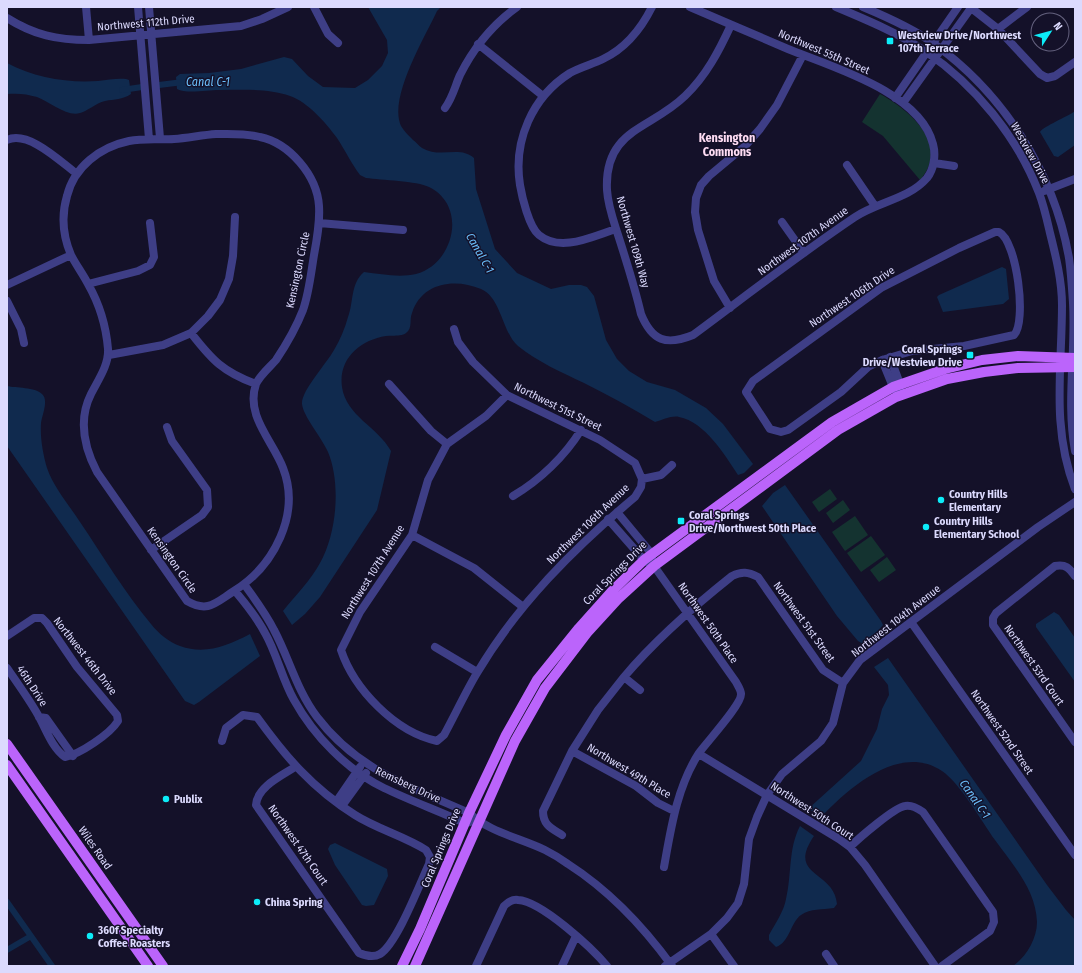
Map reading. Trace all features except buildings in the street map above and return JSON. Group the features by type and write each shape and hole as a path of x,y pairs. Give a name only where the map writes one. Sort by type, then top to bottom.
{"main road":[{"name":"Coral Springs Drive","path":"402,966 420,929 469,813 506,735 537,680 579,628 612,591 647,556 832,422 897,385 944,369 982,360 1018,356 1059,362"},
{"name":"Coral Springs Drive","path":"415,966 515,740 545,688 587,634 619,598 654,566 838,430 900,395 947,379 984,372 1059,362 1074,362"},
{"name":"Wiles Road","path":"7,744 163,966"},
{"path":"7,765 148,966"}],"street":[{"path":"86,7 89,40"},
{"path":"138,7 149,139"},
{"path":"149,7 160,138"},
{"name":"Northwest 112th Drive","path":"7,18 23,28 45,36 67,40 89,40 141,34 241,26 262,19 288,7"},
{"path":"314,7 328,34 338,43"},
{"path":"445,108 453,97 457,82 466,62 478,44 498,21 517,7"},
{"path":"616,229 569,243 552,243 538,234 522,198 518,174 518,154 524,132 543,96 557,82 571,73 604,59 628,42 639,29 652,7"},
{"name":"Northwest 55th Street","path":"690,7 856,76 903,103 924,122 931,134 934,149 934,163"},
{"name":"Westview Drive","path":"836,7 887,29 934,58 966,85 1004,128 1024,161 1039,193 1057,260 1062,290 1059,362 1059,428 1067,470 1075,489"},
{"name":"Westview Drive","path":"863,7 910,30 932,43 964,68 989,93 1017,130 1049,190 1068,258 1073,304 1074,362 1070,404 1075,451"},
{"path":"895,98 958,7"},
{"path":"903,103 970,7 998,29 1040,74 1047,78 1055,76 1075,62"},
{"path":"998,29 1027,7"},
{"name":"Northwest 109th Way","path":"662,339 653,335 646,327 610,210 607,191 607,173 619,142 631,132 665,112 685,96 703,76 715,58 731,25"},
{"path":"478,44 543,96"},
{"path":"730,308 714,281 709,266 698,230 695,212 696,198 701,185 709,176 739,151 760,129 778,105 803,55"},
{"name":"Kensington Circle","path":"216,134 240,134 260,137 279,144 295,157 314,185 319,204 319,223 303,310 291,335 276,360 256,384 254,400 256,416 263,432 274,448 284,468 288,490 288,514 282,535 273,553 258,572 235,591 207,608 198,607 187,601 97,472 87,453 84,431 85,411 91,395 102,376 108,355 102,313 88,284 71,255 64,232 63,208 68,189 77,174 89,160 108,147 129,141 160,138 173,139 216,134"},
{"path":"7,140 14,137 23,138 32,142 77,174"},
{"path":"934,163 954,166"},
{"name":"Northwest 107th Avenue","path":"662,339 681,340 693,335 857,216 875,206 918,187 928,177 934,163"},
{"path":"847,165 875,206"},
{"path":"1039,193 1075,179"},
{"path":"108,355 163,345 191,333 208,316 220,300 229,279 233,256 235,217"},
{"path":"782,222 804,253"},
{"path":"88,284 138,271 150,265 154,257 150,223"},
{"path":"319,223 403,230"},
{"name":"Northwest 106th Drive","path":"995,232 1002,234 1010,244 1016,268 1020,326 1016,333 1011,337 964,346 912,351 886,358 868,367 841,392 788,430 781,432 770,429 746,392 753,381 881,288 976,239 995,232"},
{"path":"7,285 71,255"},
{"path":"7,301 21,329 24,343"},
{"name":"Northwest 51st Street","path":"454,329 458,342 473,362 507,395 600,440 635,463 642,479"},
{"path":"191,333 210,357 236,376 256,384"},
{"path":"886,358 900,395"},
{"path":"389,384 431,431 447,444"},
{"name":"Northwest 107th Avenue","path":"437,741 413,732 387,714 354,679 345,663 341,650 360,612 412,535 428,480 447,444 494,410 507,395"},
{"path":"151,550 202,515 208,507 207,490 172,441 167,427"},
{"path":"513,496 527,488 571,447 581,430"},
{"path":"642,479 660,475 672,465"},
{"name":"Northwest 106th Avenue","path":"437,741 444,735 477,672 523,607 568,557 608,519 634,497 641,487 642,479"},
{"name":"Northwest 104th Avenue","path":"669,965 711,934 728,918 738,903 744,884 749,839 767,795 782,774 821,741 833,723 843,683 860,660 1075,502"},
{"name":"Northwest 50th Place","path":"617,512 736,682 741,693 740,700 736,708 722,722 699,754"},
{"name":"Northwest 50th Place","path":"608,519 647,556"},
{"path":"412,535 474,568 523,607"},
{"name":"Northwest 53rd Court","path":"1075,576 1069,568 1062,565 1056,566 996,612 993,618 993,625 1075,742"},
{"name":"Northwest 51st Street","path":"687,612 732,576 740,572 749,572 758,577 823,670 843,683"},
{"name":"Remsberg Drive","path":"244,584 274,630 293,676 317,717 334,736 367,764 388,777 469,813 478,822 546,850 592,879 625,909 647,933 669,965"},
{"name":"Remsberg Drive","path":"235,591 265,634 283,679 308,723 326,743 361,774 383,788 465,823 478,822"},
{"path":"562,835 547,826 543,819 543,811 572,750 598,710 640,658 687,612"},
{"name":"Northwest 46th Drive","path":"7,636 34,618 42,618 97,692 117,715 118,722"},
{"name":"Northwest 52nd Street","path":"911,622 1075,855"},
{"path":"435,647 477,672"},
{"name":"46th Drive","path":"7,668 39,717 46,718 74,756 113,729 118,722"},
{"path":"624,678 640,690"},
{"path":"222,740 226,728 243,715 257,716 295,767 339,804 367,764"},
{"name":"Northwest 49th Place","path":"572,750 636,786 658,802 674,811"},
{"path":"664,867 674,811 690,770 699,754"},
{"name":"Northwest 50th Court","path":"699,754 850,847 935,966"},
{"name":"Northwest 47th Court","path":"295,767 262,791 257,796 256,805 359,953 372,956 380,954 388,946 395,935 429,864 430,857 426,850 418,845 380,829 339,804"},
{"path":"850,847 865,833 903,806 912,806 923,812 993,912 994,922 990,931 942,966"},
{"path":"476,966 504,906 510,901 518,900 533,904 559,921 607,966"},
{"path":"711,934 734,966"},
{"path":"562,966 576,936"},
{"path":"826,954 834,966"}],"green space":[{"path":"880,94 903,109 914,119 929,141 931,154 928,167 920,180 883,136 862,122"},
{"path":"830,489 837,499 819,512 812,502"},
{"path":"843,500 850,510 833,523 826,513"},
{"path":"855,516 868,535 845,551 832,532"},
{"path":"871,536 885,555 861,572 847,553"},
{"path":"887,557 896,570 879,582 870,570"}],"water":[{"path":"368,7 441,7 437,11 410,68 399,100 398,114 402,128 422,148 429,151 443,153 462,152 474,158 476,189 495,249 517,273 551,289 569,285 581,285 587,287 594,296 606,340 617,359 629,371 647,382 675,390 706,408 723,424 753,464 744,473 738,475 713,440 697,425 688,420 677,417 671,417 655,422 611,397 550,366 518,346 508,332 493,299 488,293 481,289 461,284 440,285 423,295 417,303 411,316 409,329 406,333 376,338 353,352 347,360 342,377 342,387 345,397 356,414 378,435 391,451 377,510 320,597 305,614 292,625 283,611 308,582 326,551 333,523 336,493 335,478 328,452 303,409 303,398 310,385 331,356 340,338 350,311 356,282 364,272 403,276 416,274 429,268 440,259 447,247 451,234 452,220 449,207 441,196 429,187 408,182 366,178 360,175 328,126 310,108 297,99 282,93 264,91 219,90 191,92 177,89 176,77 180,74 209,73 241,69 284,57 292,59 308,76 323,87 355,88 368,80 382,66 388,53 387,40"},
{"path":"7,63 40,76 63,80 98,81 126,79 129,80 131,94 102,102 82,112 75,114 70,113 37,97 22,94 7,94"},
{"path":"1075,111 1075,145 1058,157 1054,156 1040,132 1046,127"},
{"path":"1002,267 1006,269 1009,299 1003,304 943,312 937,297 939,295"},
{"path":"7,386 35,390 44,397 45,404 41,423 41,434 44,457 50,475 62,496 123,587 154,627 172,643 189,649 198,650 216,648 250,634 260,656 194,705 185,701 7,446"},
{"path":"785,485 883,625 865,645 858,641 837,616 762,506 773,493"},
{"path":"1054,612 1059,615 1075,638 1075,682 1036,627 1036,624"},
{"path":"888,658 1047,885 1075,920 1075,966 1013,966 1026,953 1035,935 1037,922 1033,899 1016,868 970,803 956,784 942,771 926,764 909,762 893,765 877,772 861,782 822,816 808,809 861,761 877,729 882,709 889,695 888,685 874,667"},
{"path":"800,826 814,836 807,849 805,859 808,867 828,885 834,893 837,904 834,908 813,910 801,915 797,918 781,945 776,947 769,940 769,935 785,904 792,853 796,835"},
{"path":"335,843 387,869 388,876 374,905 362,905 335,865 328,849 330,845"}],"waterway":[{"name":"Canal C-1","path":"159,85 183,82"},
{"name":"Canal C-1","path":"122,90 142,87"},
{"path":"7,902 52,966"},
{"path":"7,950 31,936"}],"place":[{"name":"Westview Drive/Northwest 107th Terrace","path":"890,41"},
{"name":"Coral Springs Drive/Westview Drive","path":"970,355"},
{"name":"Country Hills Elementary","path":"941,500"},
{"name":"Coral Springs Drive/Northwest 50th Place","path":"681,521"},
{"name":"Country Hills Elementary School","path":"926,527"},
{"name":"Publix","path":"166,799"},
{"name":"China Spring","path":"257,902"},
{"name":"360f Specialty Coffee Roasters","path":"90,936"}],"district":[{"name":"Kensington Commons","path":"727,145"}]}
